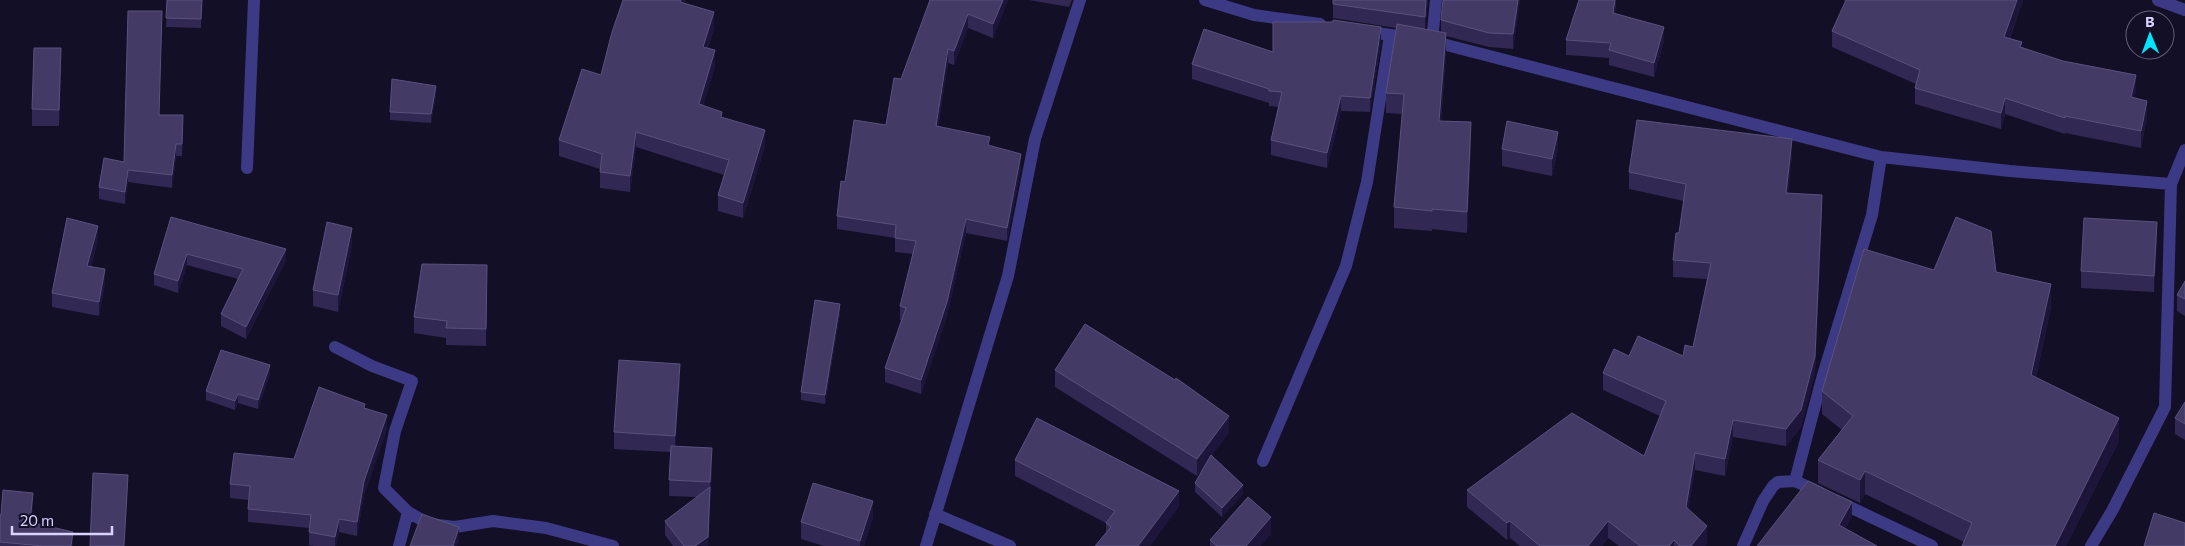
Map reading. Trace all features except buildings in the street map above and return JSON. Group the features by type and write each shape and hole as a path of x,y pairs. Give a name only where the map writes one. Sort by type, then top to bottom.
{"street":[{"path":"247,168 254,0"},
{"path":"926,546 1008,276 1034,139 1080,0"},
{"path":"1205,0 1254,15 1332,26"},
{"path":"1432,41 1436,0"},
{"path":"2158,0 2185,10"},
{"path":"1351,29 1432,41 1880,157 2010,171 2171,184"},
{"path":"1263,461 1346,266 1367,182 1390,35"},
{"path":"2091,546 2112,511 2165,407 2171,184 2185,150"},
{"path":"1795,481 1823,375 1872,215 1880,157"},
{"path":"335,347 372,366 412,381 395,431 384,488 408,512 429,524 455,527 493,521 546,528 614,546"},
{"path":"1743,546 1772,486 1786,480 1795,481 1932,546"},
{"path":"399,546 408,512"},
{"path":"935,514 1010,546"}]}
